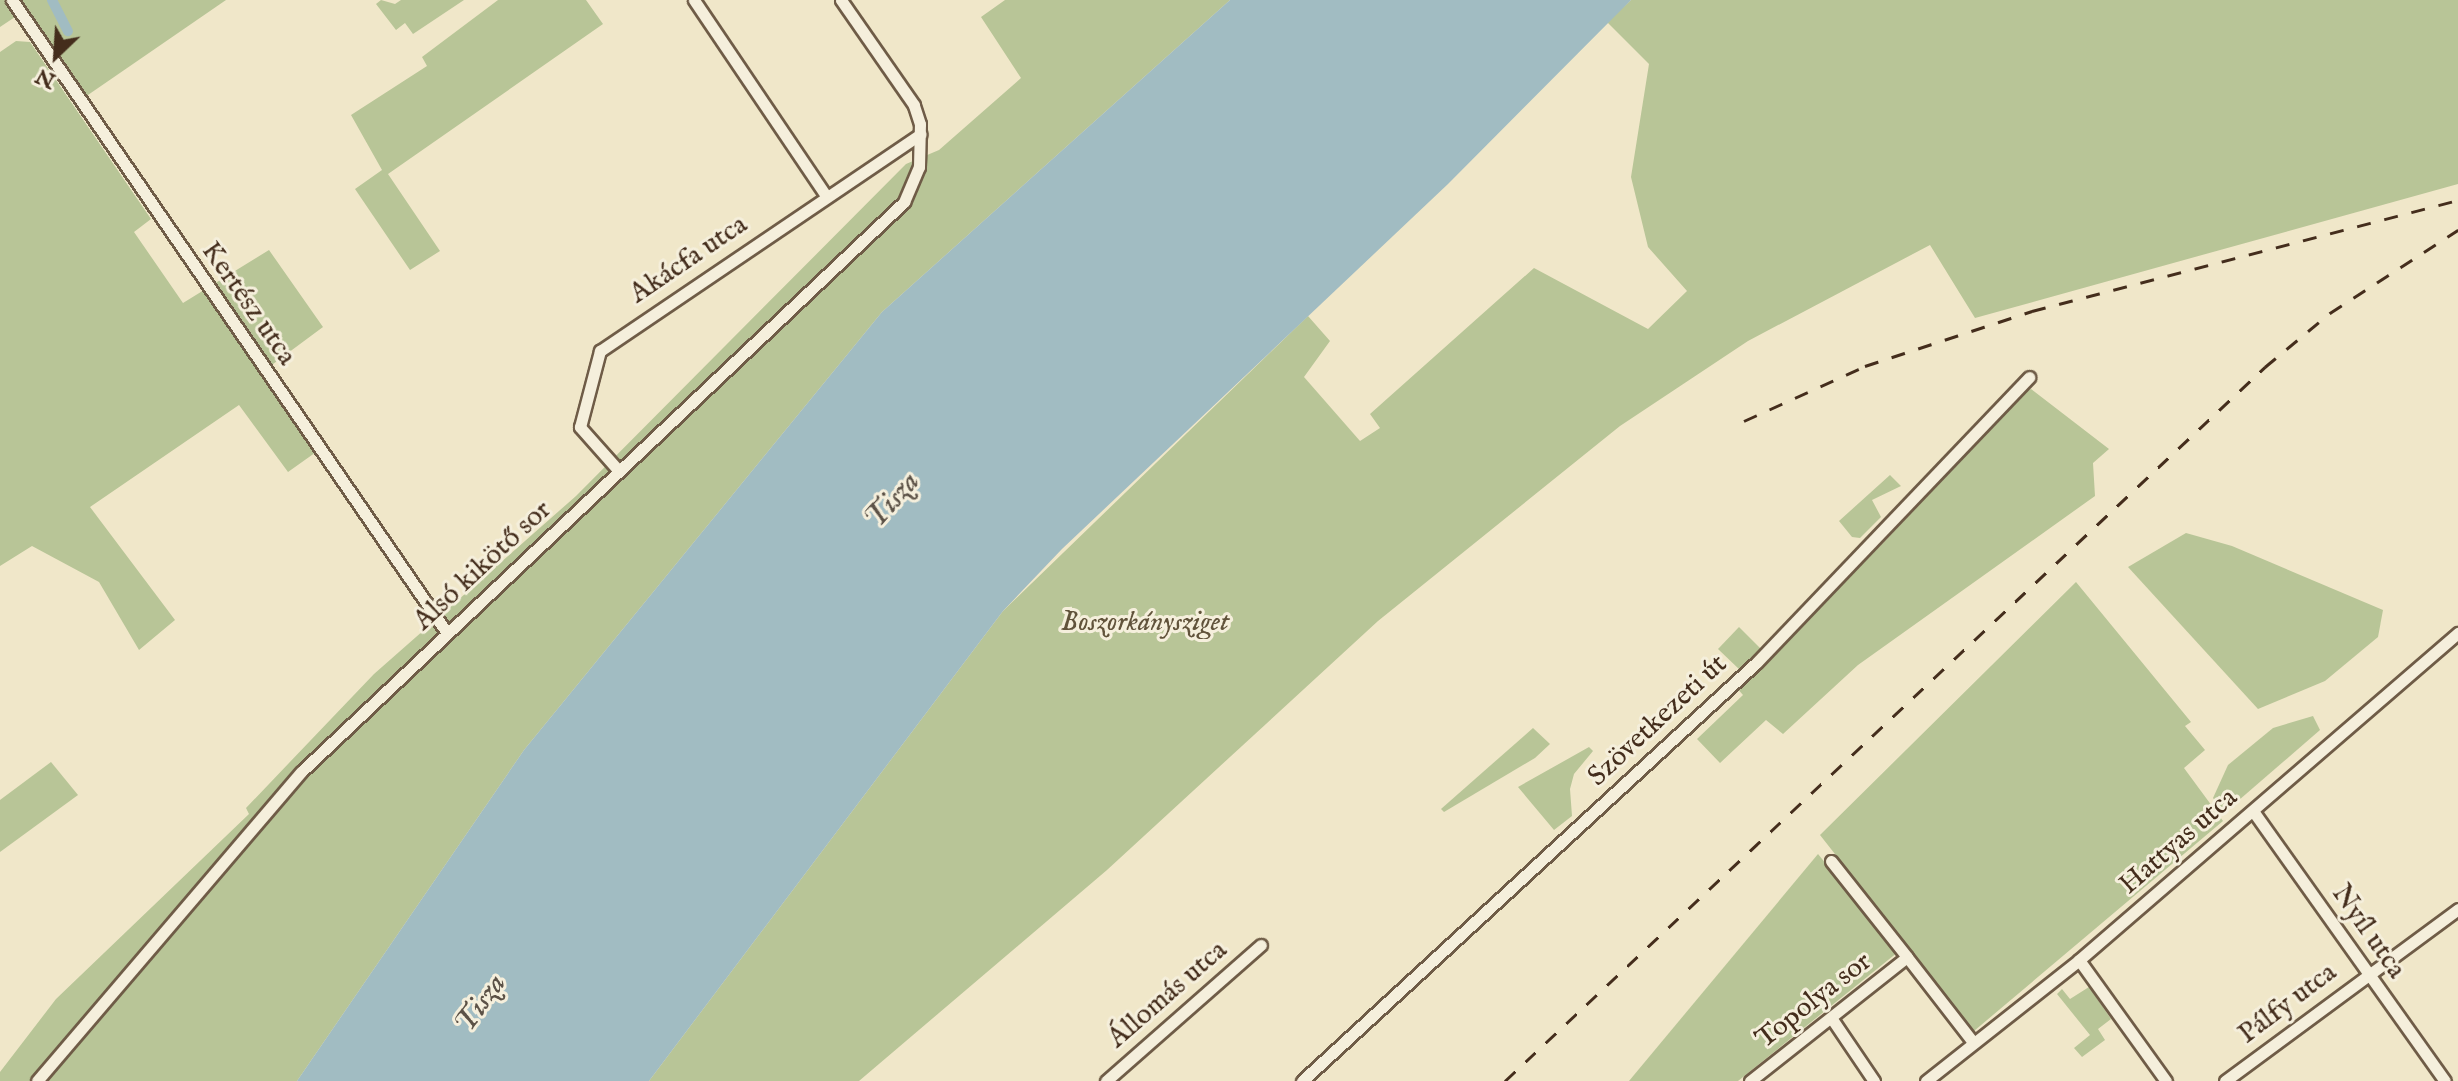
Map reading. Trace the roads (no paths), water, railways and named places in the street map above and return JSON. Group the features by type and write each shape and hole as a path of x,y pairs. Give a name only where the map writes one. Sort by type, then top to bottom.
{"street":[{"name":"Kertész utca","path":"12,0 447,633"},
{"path":"694,0 826,196"},
{"name":"Alsó kikötő sor","path":"37,1081 301,772 904,202 919,167 921,134 914,105 841,0"},
{"name":"Akácfa utca","path":"619,471 580,427 600,351 921,134"},
{"name":"Szövetkezeti út","path":"1302,1081 1757,662 2029,377"},
{"name":"Hattyas utca","path":"1926,1081 2079,960 2456,639"},
{"name":"Nyíl utca","path":"2253,811 2445,1081"},
{"name":"Topolya sor","path":"1831,861 1973,1042"},
{"name":"Pálfy utca","path":"2225,1081 2458,909"},
{"name":"Állomás utca","path":"1106,1081 1261,945"},
{"name":"Topolya sor","path":"1750,1081 1907,957"},
{"path":"2079,960 2166,1081"},
{"path":"1832,1019 1874,1081"}],"water":[{"name":"Tisza","path":"1230,0 1631,0 1448,184 1062,549 1003,611 649,1081 297,1081 524,750 882,312"}],"waterway":[{"path":"52,0 68,31"}],"railway":[{"path":"1744,421 1865,366 2032,311 2458,200"},
{"path":"1505,1081 2265,367 2330,313 2458,230"}],"park label":[{"name":"Boszorkánysziget","path":"1145,623"}]}
